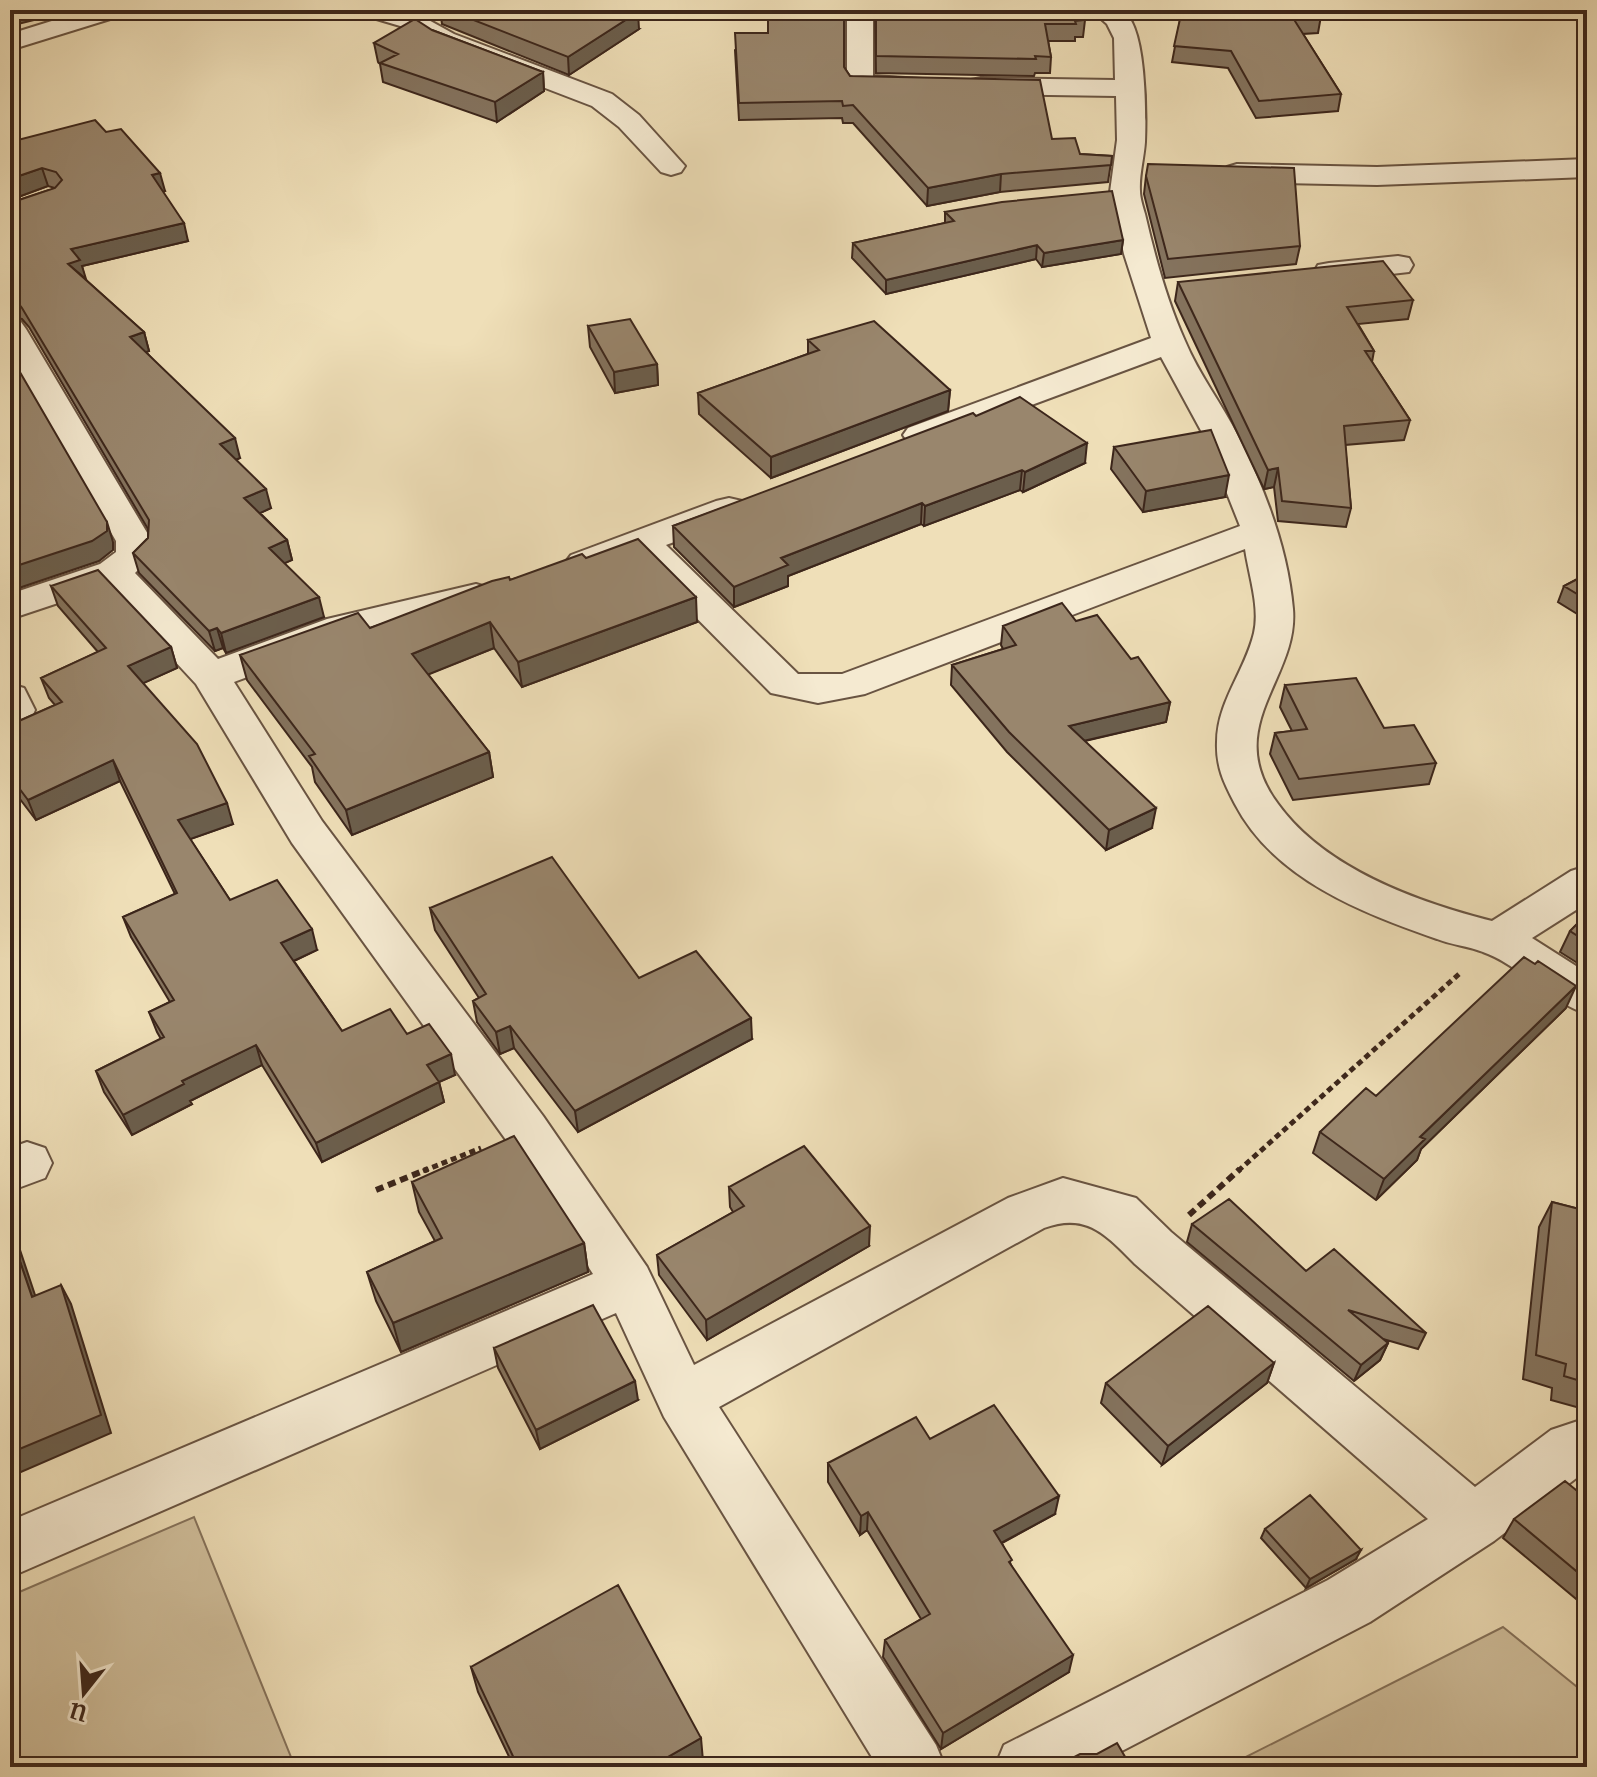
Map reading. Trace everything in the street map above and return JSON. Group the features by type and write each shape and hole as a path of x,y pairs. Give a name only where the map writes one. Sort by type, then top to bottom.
{"street":[{"path":"15,10 19,39 114,10"},
{"path":"372,10 428,16 445,40 602,100 629,121 671,166"},
{"path":"860,10 860,84 1131,88"},
{"path":"1104,10 1118,20 1127,38 1131,140 1125,182 1139,254 1168,290 1169,343 1222,438 1260,531 1274,609 1273,633 1239,719 1239,771 1261,813 1297,852 1348,884 1454,928 1499,939 1587,996"},
{"path":"1202,172 1377,176 1587,168"},
{"path":"1306,275 1398,265"},
{"path":"10,329 134,541 134,556 113,572 10,607"},
{"path":"888,448 1169,343"},
{"path":"560,572 758,498"},
{"path":"643,543 785,684 805,690 826,691 851,685 1260,531"},
{"path":"113,572 211,676 307,832 526,1130 628,1283 683,1399 914,1767"},
{"path":"211,676 341,628 503,590"},
{"path":"10,697 15,715 10,724"},
{"path":"1499,939 1587,882"},
{"path":"683,1399 1026,1213 1063,1199 1118,1213 1153,1248 1474,1522"},
{"path":"10,1549 628,1283"},
{"path":"1026,1767 1349,1601 1474,1522 1571,1448 1587,1444"}],"path":[{"path":"1153,1248 1499,939"},
{"path":"376,1190 526,1130"}],"shaded area":[{"path":"194,1517 295,1767 10,1767 10,1596"},
{"path":"1503,1627 1587,1695 1587,1767 1226,1767"}],"building":[{"path":"448,10 499,10 526,17 538,10 638,12 568,57"},
{"path":"768,10 844,10 844,67 850,76 1040,80 1052,139 1075,138 1080,154 1112,156 1111,165 1001,174 928,188 853,105 843,106 842,101 739,103 735,33 768,33"},
{"path":"876,10 1082,10 1085,20 1075,21 1076,24 1045,24 1051,57 876,56"},
{"path":"1182,10 1317,10 1321,16 1293,18 1341,94 1259,101 1231,51 1174,46"},
{"path":"415,19 432,30 543,72 495,102 380,63 398,54 374,43"},
{"path":"95,120 106,132 121,129 160,173 152,175 184,223 71,249 80,260 68,264 144,332 130,337 235,438 220,444 266,489 244,498 287,540 269,548 319,597 221,633 217,628 209,631 133,553 148,538 149,520 22,308 16,300 10,299 10,203 55,188 62,180 56,172 42,168 10,179 10,142"},
{"path":"1148,164 1294,168 1300,246 1168,259 1146,176"},
{"path":"1112,191 1123,240 1044,253 1037,245 886,280 853,243 954,221 945,212 1002,202"},
{"path":"1383,261 1413,300 1347,307 1374,351 1365,351 1410,420 1344,426 1351,508 1282,501 1278,468 1268,470 1178,282"},
{"path":"630,319 657,364 614,372 588,326"},
{"path":"874,321 950,390 771,457 698,393 819,350 808,340"},
{"path":"10,355 107,522 107,531 92,541 10,568"},
{"path":"1020,397 1087,443 1025,472 1022,470 925,506 922,503 781,558 788,565 734,587 673,526 973,413 976,416"},
{"path":"1211,430 1229,475 1146,491 1114,447"},
{"path":"638,539 696,597 518,662 490,622 412,654 489,752 346,810 309,756 315,754 240,655 358,613 370,628 492,581 509,577 510,580 582,554 586,558"},
{"path":"98,570 171,647 128,666 197,744 227,803 178,820 230,900 277,880 312,929 281,943 342,1031 390,1009 407,1034 429,1024 451,1054 427,1065 439,1082 316,1143 256,1045 182,1081 184,1084 123,1115 96,1071 164,1037 149,1012 174,1000 123,917 177,893 113,760 28,800 10,776 10,725 62,702 41,678 106,648 51,586"},
{"path":"1587,574 1587,600 1564,586"},
{"path":"1062,603 1076,621 1097,615 1131,659 1138,657 1170,702 1069,726 1156,808 1109,830 1009,732 952,665 1016,645 1003,626"},
{"path":"1356,678 1384,728 1414,725 1436,763 1299,779 1275,733 1307,729 1285,685"},
{"path":"552,857 639,978 696,951 751,1018 575,1111 510,1026 496,1032 473,1001 486,994 430,908"},
{"path":"1587,914 1587,942 1570,931"},
{"path":"1524,957 1535,964 1538,961 1576,986 1420,1137 1425,1139 1384,1179 1320,1132 1366,1088 1376,1096"},
{"path":"514,1136 584,1243 393,1323 367,1272 442,1238 412,1182"},
{"path":"804,1146 870,1226 706,1320 657,1255 744,1206 729,1187"},
{"path":"1229,1199 1306,1271 1334,1249 1426,1333 1348,1310 1388,1343 1361,1365 1192,1224"},
{"path":"1552,1202 1587,1211 1587,1383 1564,1376 1566,1364 1536,1355"},
{"path":"10,1232 32,1297 61,1285 101,1415 10,1453"},
{"path":"593,1305 635,1381 536,1430 494,1348"},
{"path":"1208,1306 1274,1363 1168,1446 1106,1383"},
{"path":"994,1405 1059,1496 994,1531 1012,1560 1009,1562 1073,1655 943,1733 885,1640 930,1614 868,1512 861,1516 828,1463 916,1417 930,1439"},
{"path":"1565,1481 1587,1499 1587,1580 1514,1519"},
{"path":"1310,1495 1361,1550 1310,1579 1265,1529"},
{"path":"618,1585 701,1738 661,1761 664,1767 518,1767 471,1667"},
{"path":"1117,1743 1131,1767 1055,1767 1080,1754 1097,1754"},
{"path":"1564,1761 1570,1767 1556,1767"}]}
